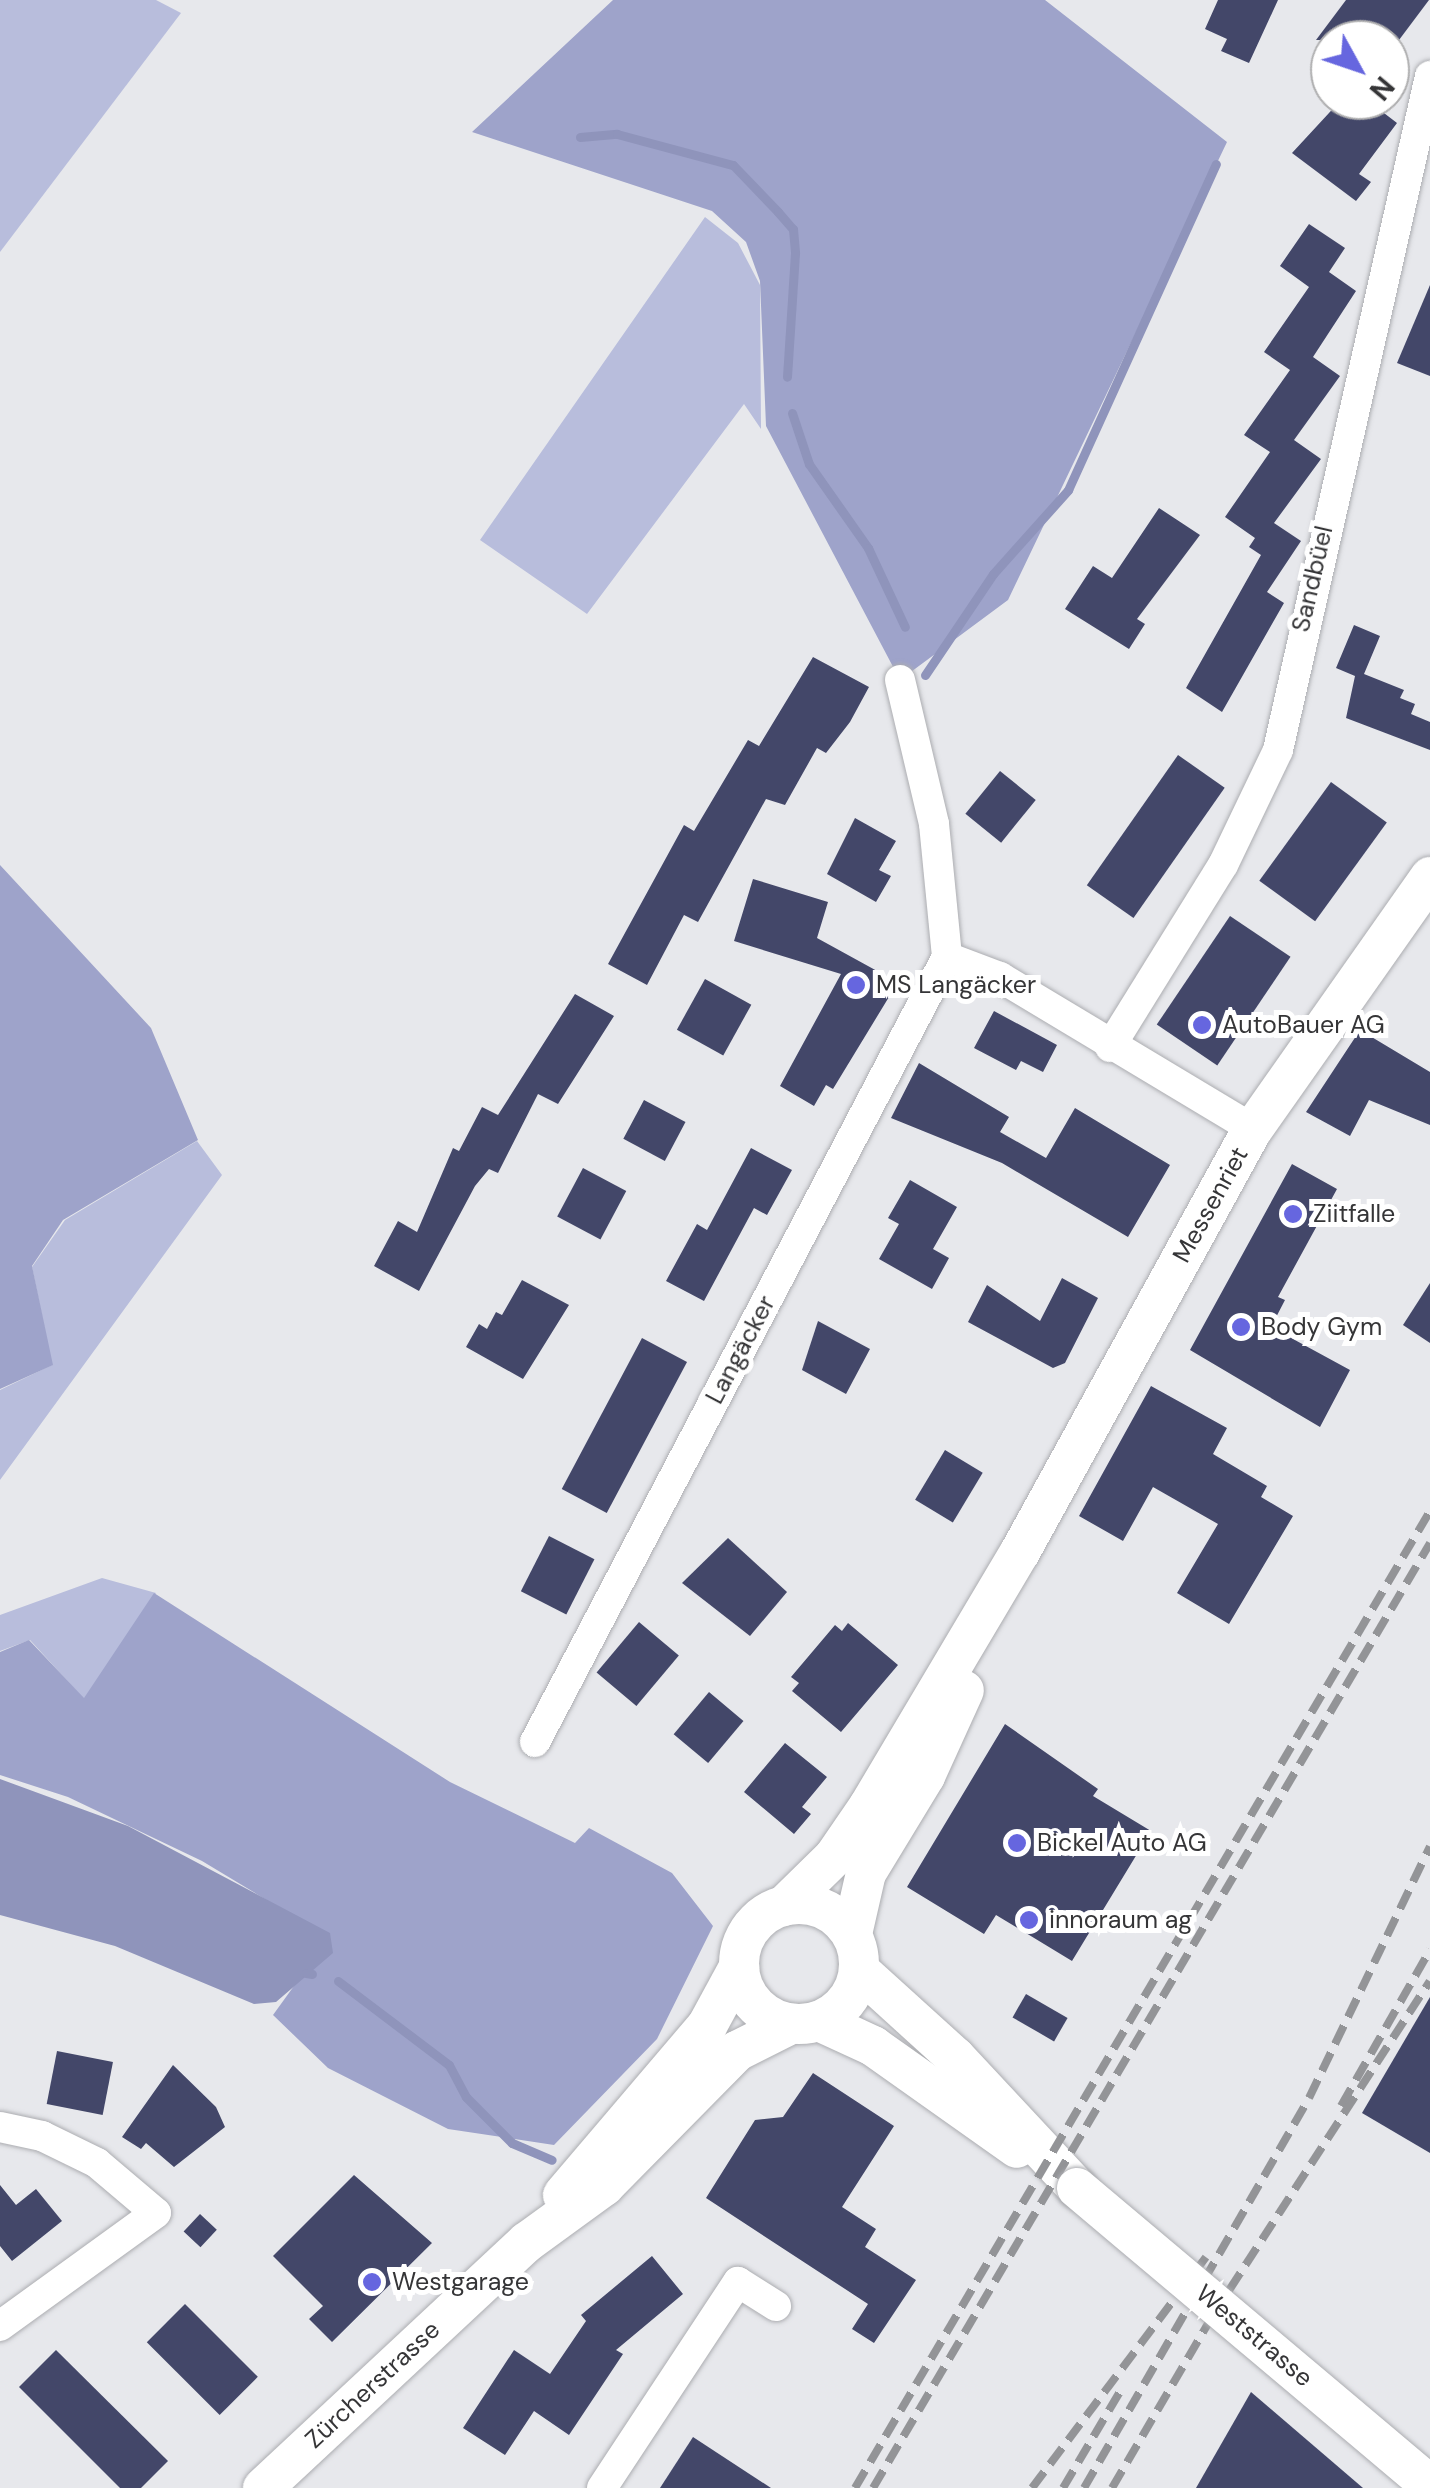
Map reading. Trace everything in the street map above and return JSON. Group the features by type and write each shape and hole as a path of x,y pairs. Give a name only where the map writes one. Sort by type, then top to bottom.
{"main road":[{"name":"Messenriet","path":"805,2023 846,2002 866,1873 1020,1552 1253,1129 1430,876"},
{"name":"Messenriet","path":"739,1966 746,1935 784,1906 834,1857 948,1698"},
{"path":"784,1906 824,1909 856,1952"},
{"name":"Weststrasse","path":"856,1952 1078,2188"},
{"path":"739,1966 749,1998 805,2023"},
{"name":"Zürcherstrasse","path":"527,2242 707,2026 739,1966"},
{"name":"Weststrasse","path":"805,2023 873,2046 1078,2188 1430,2485"},
{"name":"Zürcherstrasse","path":"263,2488 527,2242 604,2186 738,2050 805,2023"}],"street":[{"name":"Sandbüel","path":"1110,1047 1223,865 1278,750 1430,76"},
{"path":"900,680 934,824 947,958 1000,977 1110,1047 1253,1129"},
{"name":"Langäcker","path":"535,1742 947,958"},
{"path":"0,2128 42,2136 97,2162 156,2213 0,2326"},
{"path":"602,2488 738,2282 776,2306"}],"shaded area":[{"path":"0,0 156,0 181,13 0,252"},
{"path":"613,0 1045,0 1227,142 1008,600 900,680 766,426 760,281 746,242 712,211 472,132"},
{"path":"705,217 738,243 760,285 761,429 744,404 587,614 480,540"},
{"path":"0,865 151,1028 198,1140 63,1220 32,1266 53,1365 0,1389"},
{"path":"197,1141 222,1175 0,1480 0,1390 52,1365 32,1267 65,1220"},
{"path":"102,1578 156,1593 84,1699 30,1640 0,1651 0,1615"},
{"path":"154,1593 450,1782 575,1843 589,1828 672,1873 713,1926 657,2039 554,2145 448,2129 328,2068 273,2015 325,1943 303,1922 202,1861 68,1797 0,1775 0,1652 29,1640 84,1698"},
{"path":"0,1779 128,1826 330,1933 333,1953 276,2002 254,2004 115,1946 0,1915"}],"building":[{"path":"1218,0 1278,0 1249,63 1221,51 1227,39 1205,29"},
{"path":"1346,0 1429,0 1410,25 1410,20 1331,20"},
{"path":"1323,120 1397,123 1359,174 1371,182 1356,201 1292,153"},
{"path":"1309,224 1345,248 1329,272 1356,291 1313,357 1340,376 1294,440 1321,459 1274,523 1301,541 1267,592 1284,603 1222,712 1186,688 1261,555 1249,547 1255,538 1225,517 1270,452 1244,435 1290,370 1264,352 1309,287 1280,266"},
{"path":"1430,285 1430,376 1397,363"},
{"path":"1159,508 1200,535 1137,619 1145,624 1129,649 1065,609 1093,566 1112,578"},
{"path":"1354,625 1380,636 1364,674 1404,690 1400,698 1415,704 1411,714 1430,722 1430,750 1346,718 1355,676 1336,668"},
{"path":"813,657 869,687 850,722 826,753 817,748 785,805 766,799 698,922 684,915 647,985 608,964 684,825 694,831 748,740 759,746"},
{"path":"1178,755 1225,788 1133,918 1087,885"},
{"path":"1000,771 1036,800 1001,843 965,814"},
{"path":"1331,782 1387,823 1315,921 1259,881"},
{"path":"855,818 896,841 879,870 891,876 876,902 827,874"},
{"path":"753,879 828,902 817,938 888,977 879,985 892,992 833,1089 826,1085 814,1106 780,1086 841,974 734,941"},
{"path":"1230,916 1291,957 1217,1065 1157,1025"},
{"path":"705,979 751,1005 723,1055 677,1030"},
{"path":"575,994 614,1016 558,1104 538,1094 498,1173 489,1169 475,1186 419,1291 374,1266 398,1221 417,1232 453,1148 459,1151 482,1107 498,1115"},
{"path":"994,1011 1057,1045 1043,1072 1021,1061 1016,1070 974,1048"},
{"path":"1360,1030 1430,1072 1430,1125 1369,1100 1350,1136 1306,1112"},
{"path":"919,1063 1009,1117 1000,1132 1046,1158 1075,1108 1170,1165 1128,1237 1002,1163 891,1118"},
{"path":"644,1100 685,1122 665,1161 623,1139"},
{"path":"751,1148 792,1170 767,1215 754,1208 704,1301 666,1281 697,1224 707,1230"},
{"path":"1292,1164 1337,1189 1278,1297 1285,1300 1271,1327 1350,1370 1320,1427 1190,1350"},
{"path":"583,1168 626,1191 600,1240 557,1217"},
{"path":"910,1180 957,1207 933,1249 949,1258 932,1289 879,1259 899,1224 888,1218"},
{"path":"1062,1278 1098,1298 1065,1363 1053,1368 968,1322 987,1285 1040,1321"},
{"path":"522,1280 569,1305 523,1379 466,1347 479,1324 487,1329 496,1312 502,1315"},
{"path":"1430,1283 1430,1343 1403,1325"},
{"path":"818,1321 870,1349 846,1394 802,1370"},
{"path":"642,1338 687,1362 607,1513 562,1489"},
{"path":"1151,1386 1227,1428 1213,1454 1267,1486 1261,1497 1293,1516 1229,1624 1177,1593 1218,1524 1153,1487 1123,1541 1079,1516"},
{"path":"945,1450 983,1473 953,1522 915,1500"},
{"path":"549,1536 594,1559 566,1614 521,1591"},
{"path":"728,1538 787,1592 750,1636 682,1583"},
{"path":"639,1622 679,1655 636,1706 597,1673"},
{"path":"848,1623 898,1665 841,1732 792,1691 799,1683 791,1677 835,1625 842,1631"},
{"path":"709,1692 743,1721 708,1763 674,1734"},
{"path":"1005,1724 1098,1789 1093,1796 1151,1831 1072,1961 996,1915 984,1934 907,1887"},
{"path":"785,1743 827,1777 802,1807 811,1814 794,1834 744,1792"},
{"path":"1026,1994 1068,2018 1054,2041 1012,2017"},
{"path":"1430,1997 1430,2153 1362,2113"},
{"path":"57,2051 113,2062 103,2115 47,2104"},
{"path":"173,2065 216,2107 225,2127 174,2167 146,2143 141,2149 122,2137"},
{"path":"813,2073 894,2126 842,2207 876,2229 865,2247 916,2280 874,2343 852,2329 868,2304 706,2198 755,2120 783,2117"},
{"path":"354,2175 432,2243 332,2342 309,2319 323,2306 273,2256"},
{"path":"0,2185 16,2205 36,2189 62,2221 12,2261 0,2246"},
{"path":"200,2214 217,2230 200,2247 184,2232"},
{"path":"652,2256 683,2294 616,2350 623,2354 569,2435 534,2411 505,2455 463,2428 514,2350 550,2374 586,2321 581,2315"},
{"path":"185,2304 258,2377 220,2415 147,2342"},
{"path":"56,2350 168,2461 141,2488 120,2488 19,2387"},
{"path":"1251,2392 1363,2488 1196,2488"},
{"path":"693,2437 771,2488 660,2488"}],"waterway":[{"path":"580,137 617,134 733,165 793,229 787,377"},
{"path":"925,675 993,574 1068,490 1216,164"},
{"path":"792,413 809,464 868,548 905,627"},
{"path":"306,1973 312,1974"},
{"path":"338,1981 449,2065 466,2097 512,2143 552,2160"}],"railway":[{"path":"855,2488 1430,1511"},
{"path":"873,2488 1430,1543"},
{"path":"1084,2488 1309,2098 1430,1847"},
{"path":"1341,2106 1430,1950"},
{"path":"1112,2488 1213,2315 1430,1981"},
{"path":"1032,2488 1206,2257"},
{"path":"1063,2488 1121,2390"}],"place":[{"name":"MS Langäcker","path":"856,985"},
{"name":"AutoBauer AG","path":"1202,1025"},
{"name":"Ziitfalle","path":"1293,1214"},
{"name":"Body Gym","path":"1241,1327"},
{"name":"Bickel Auto AG","path":"1017,1843"},
{"name":"innoraum ag","path":"1029,1920"},
{"name":"Westgarage","path":"372,2282"}]}
